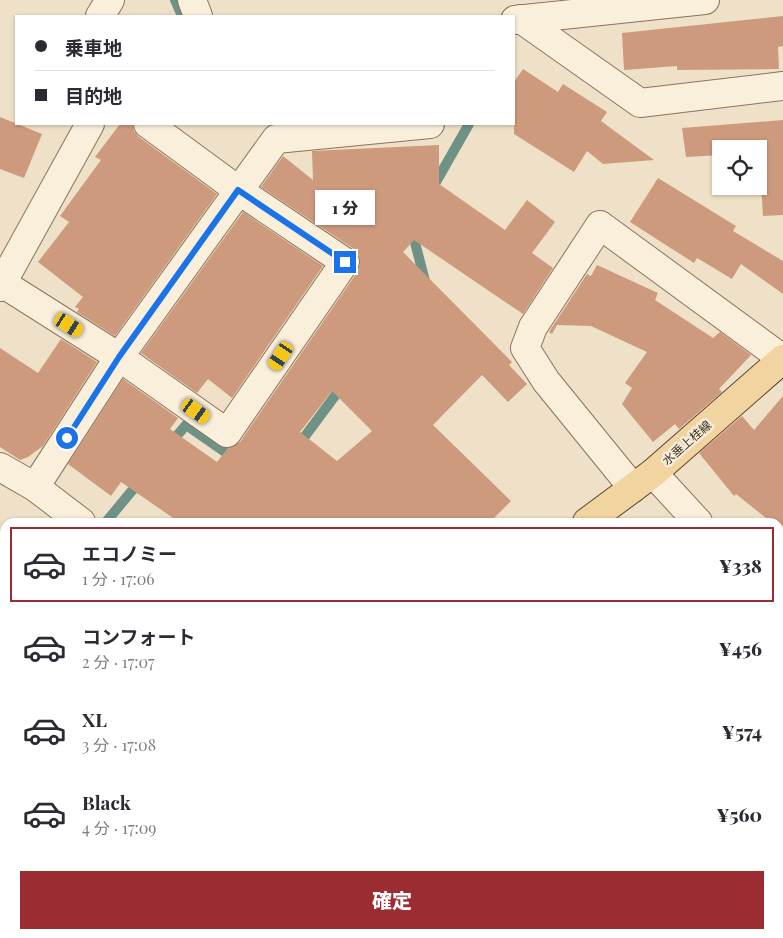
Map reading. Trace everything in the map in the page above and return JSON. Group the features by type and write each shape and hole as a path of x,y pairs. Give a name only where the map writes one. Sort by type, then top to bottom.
{"main road":[{"name":"水垂上桂線","path":"592,518 643,480 783,359"}],"street":[{"path":"101,15 110,0"},
{"path":"192,0 198,15"},
{"path":"518,19 705,0"},
{"path":"518,19 640,102 783,86"},
{"path":"89,125 1,285 119,357 227,433 345,262 238,190 149,125"},
{"path":"35,487 119,357 276,139 420,125"},
{"path":"693,518 643,480 546,381 525,348 533,327 600,225 783,359"},
{"path":"0,467 35,487 76,518"}],"building":[{"path":"783,16 783,46 778,47 779,69 677,70 677,66 624,70 622,33"},
{"path":"523,69 558,92 563,84 607,112 601,121 654,160 603,164 587,151 574,172 514,134 515,81"},
{"path":"0,117 15,123 15,125 20,125 42,134 24,178 0,169"},
{"path":"783,120 783,215 763,216 762,195 767,195 767,140 712,140 712,156 686,157 682,128"},
{"path":"119,125 133,125 134,131 139,137 217,194 115,336 77,312 79,309 75,307 83,297 38,262 69,222 60,216 101,160 95,157"},
{"path":"439,145 439,184 505,230 527,200 555,222 532,253 553,268 523,314 414,240 403,252 512,362 509,365 527,384 508,402 482,375 433,425 511,501 494,518 173,518 121,482 111,496 68,464 123,379 178,418 170,429 217,462 228,448 240,442 358,271 360,264 359,256 354,249 261,187 283,156 313,180 312,151","holes":["332,391 372,431 337,461 300,432"]},
{"path":"658,178 736,226 733,231 783,261 783,294 741,264 732,279 697,258 694,263 630,222"},
{"path":"243,212 323,266 232,398 208,379 197,393 141,353"},
{"path":"597,265 658,293 655,300 713,338 720,332 751,355 719,389 722,392 679,429 675,424 653,442 622,404 632,388 625,383 647,352 591,326 557,325 552,334 549,332 587,274 591,276"},
{"path":"61,339 97,362 43,446 28,457 20,460 0,447 0,348 38,373"},
{"path":"783,396 783,518 766,518 736,494 734,496 699,453 742,416 754,430"}],"waterway":[{"path":"175,0 182,15"},
{"path":"432,189 468,125"},
{"path":"411,227 426,285"},
{"path":"297,447 343,385"},
{"path":"170,444 186,425 235,459"},
{"path":"109,518 140,481"}],"route":[{"path":"67,438 119,357 238,190 345,262"}]}
